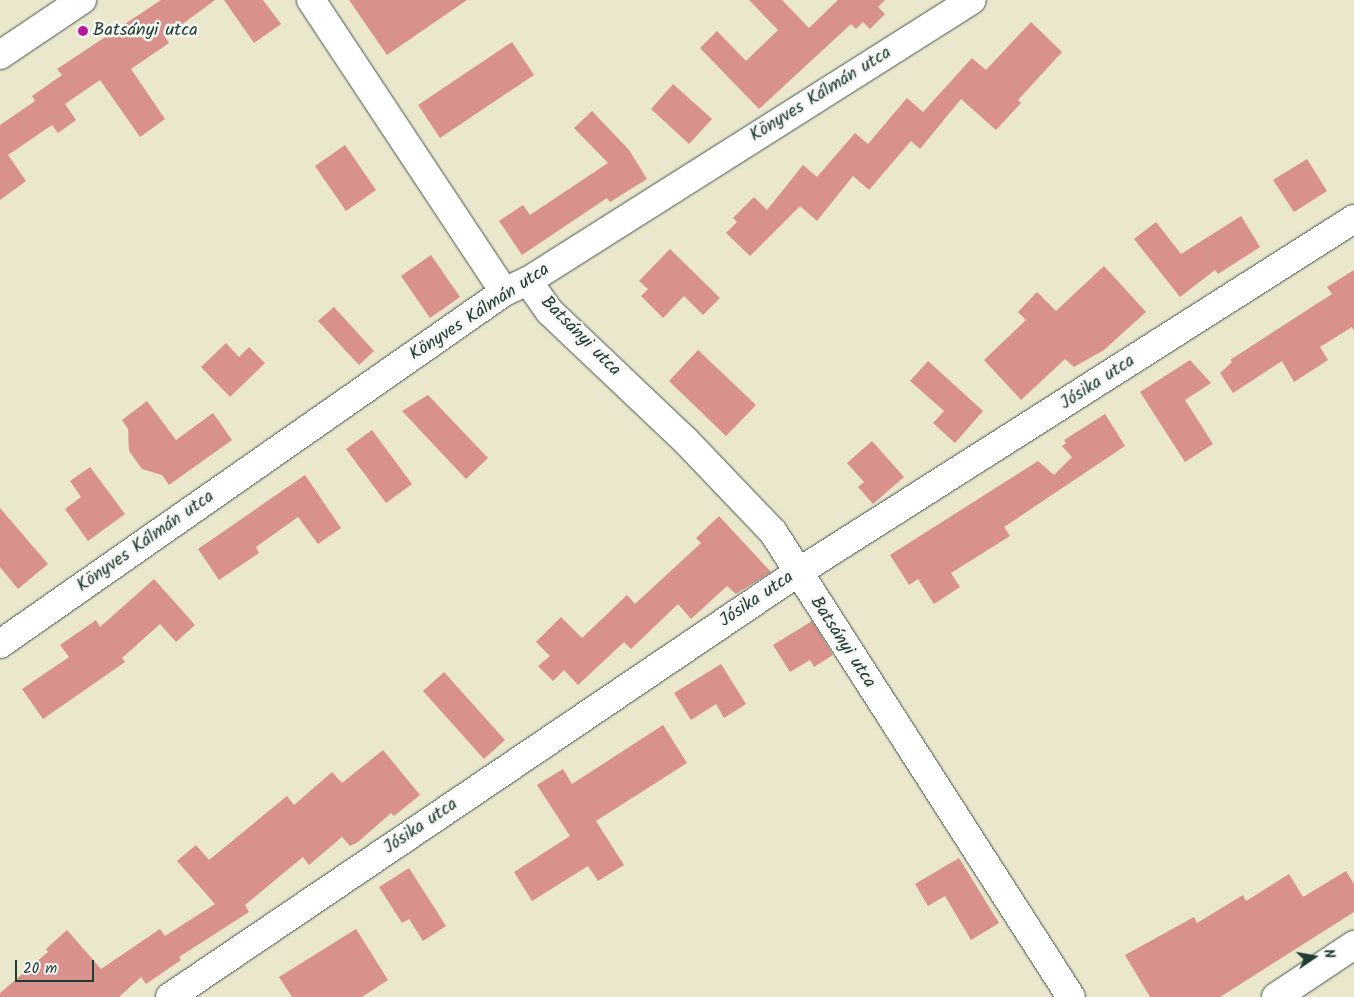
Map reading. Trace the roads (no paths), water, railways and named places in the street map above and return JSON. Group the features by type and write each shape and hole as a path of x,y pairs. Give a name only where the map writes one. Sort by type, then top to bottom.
{"street":[{"path":"0,55 82,0"},
{"name":"Batsányi utca","path":"311,0 516,287 549,311 686,441 773,532 797,573 1071,997"},
{"name":"Könyves Kálmán utca","path":"0,644 516,287 972,0"},
{"name":"Jósika utca","path":"170,997 797,573 1354,219"},
{"path":"1276,997 1354,945"}],"place":[{"name":"Batsányi utca","path":"83,31"}]}
